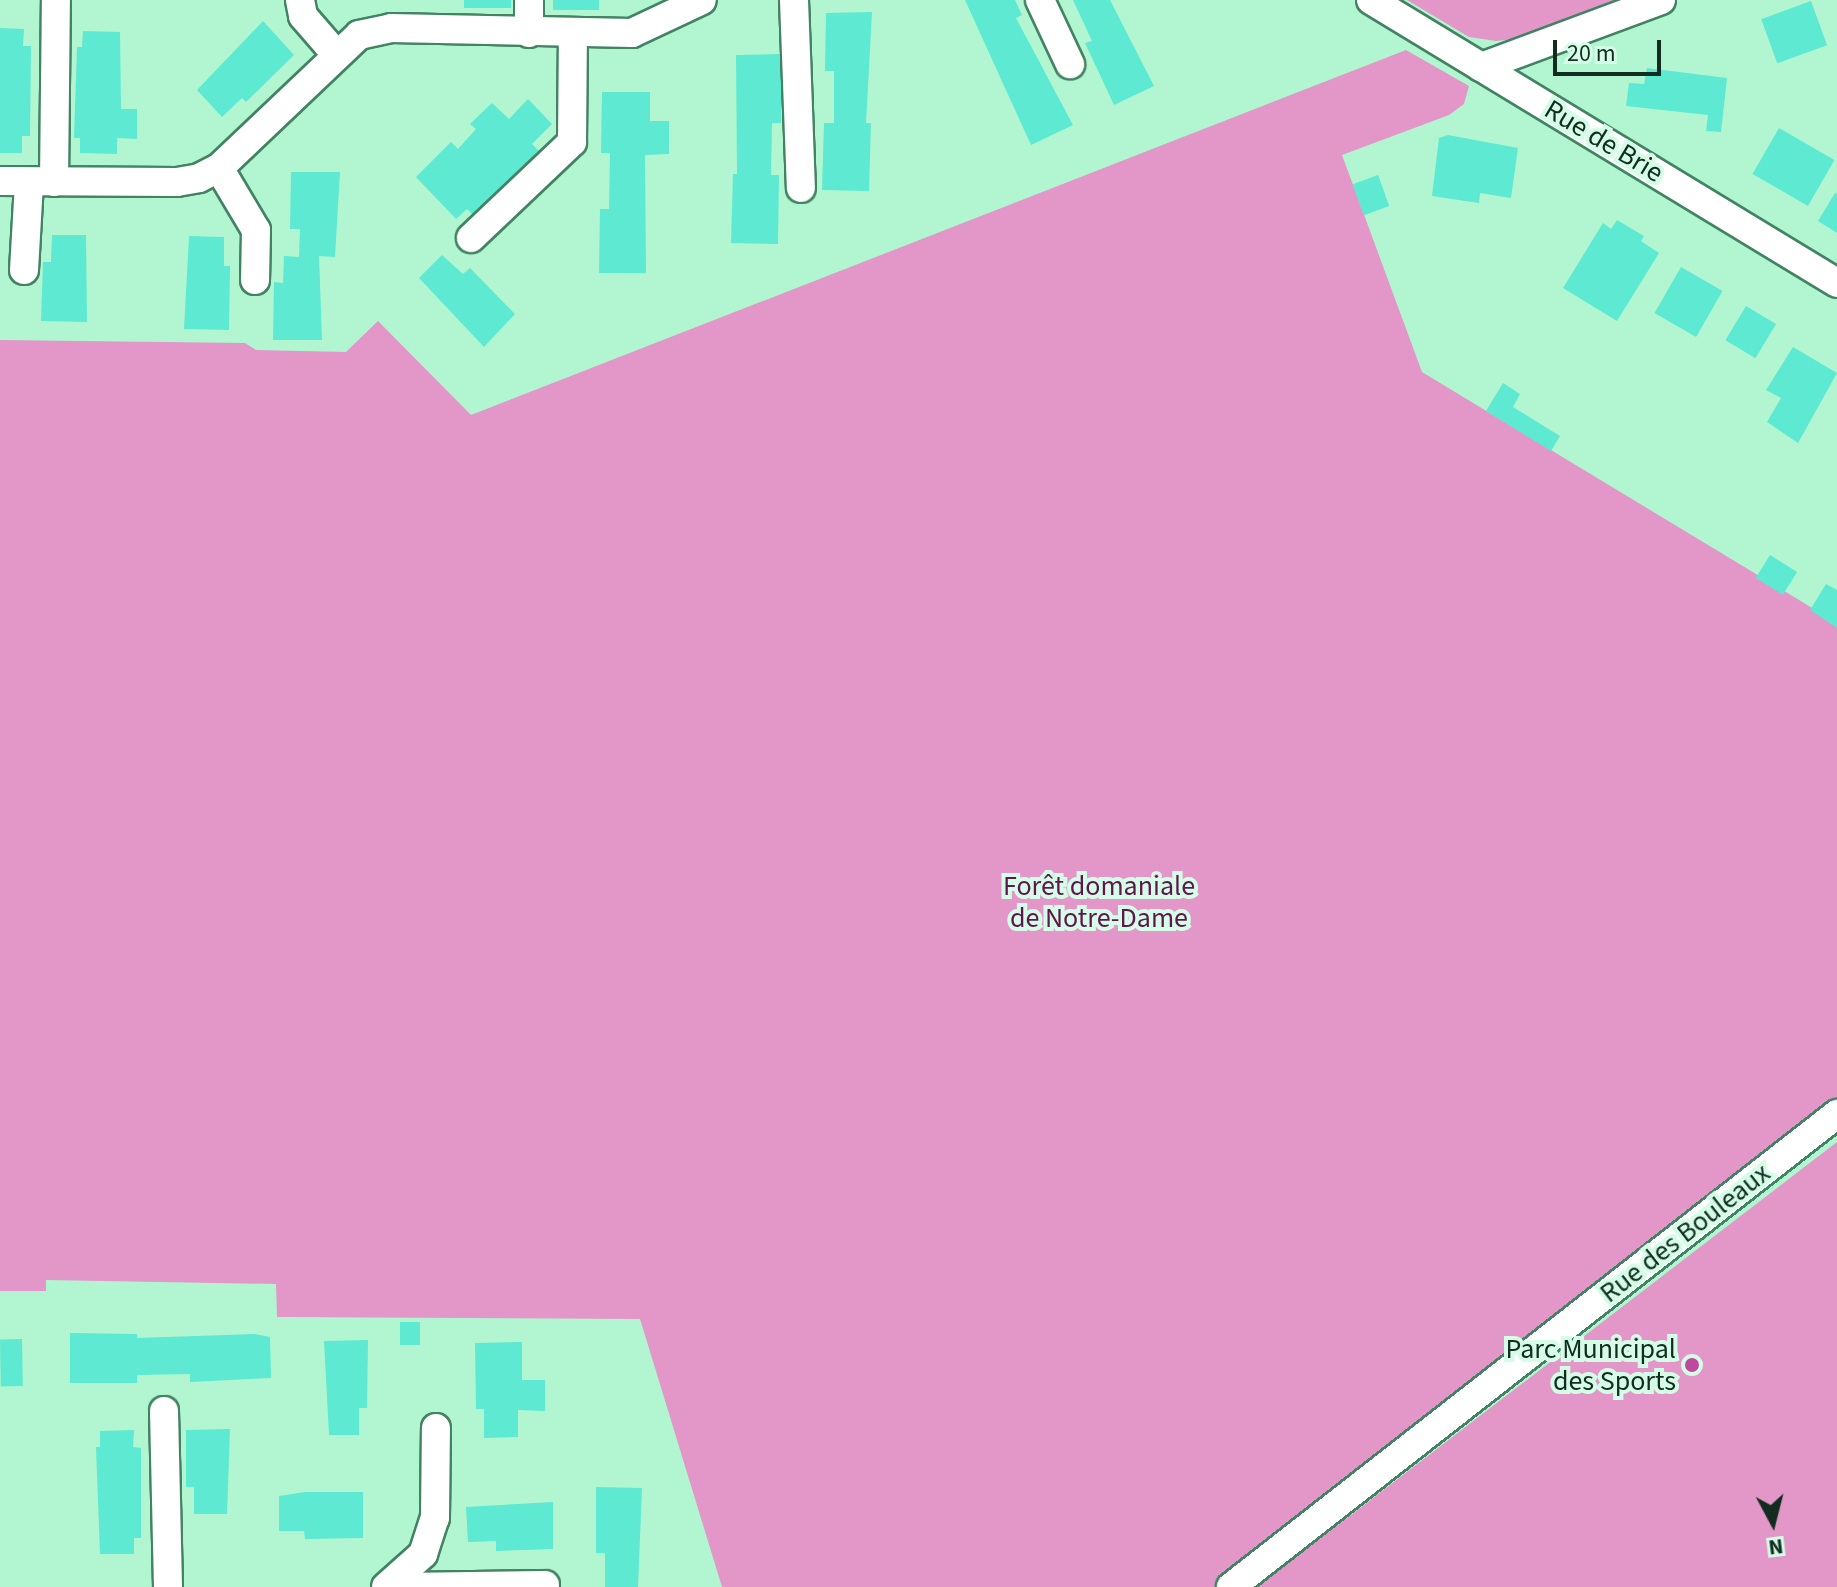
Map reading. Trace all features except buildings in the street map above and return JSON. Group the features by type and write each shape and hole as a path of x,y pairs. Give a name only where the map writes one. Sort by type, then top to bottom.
{"street":[{"path":"24,270 41,182 56,0"},
{"path":"300,0 303,16 335,53"},
{"path":"529,0 529,33"},
{"path":"0,181 177,182 219,168 335,53 359,35 391,28 632,33 702,0"},
{"path":"794,0 801,188"},
{"path":"1040,0 1070,64"},
{"name":"Rue de Brie","path":"1371,0 1837,283"},
{"path":"1481,67 1661,0"},
{"path":"471,238 572,142 573,32"},
{"path":"219,168 256,230 255,280"},
{"name":"Rue des Bouleaux","path":"1231,1587 1837,1114"},
{"path":"164,1411 168,1587"},
{"path":"386,1587 423,1554 435,1518 436,1428"},
{"path":"399,1587 545,1585"}],"green space":[{"path":"1407,0 1626,0 1523,38 1496,41 1469,37"},
{"name":"Forêt domaniale de Notre-Dame","path":"1406,50 1469,86 1464,104 1449,115 1342,155 1422,372 1837,623 1837,1114 1231,1587 722,1587 640,1319 277,1317 276,1284 46,1280 46,1291 0,1291 0,340 245,343 256,350 346,352 378,321 471,415"},
{"name":"Parc Municipal des Sports","path":"1837,1142 1837,1587 1257,1587"}],"place":[{"name":"Parc Municipal des Sports","path":"1692,1365"}]}
